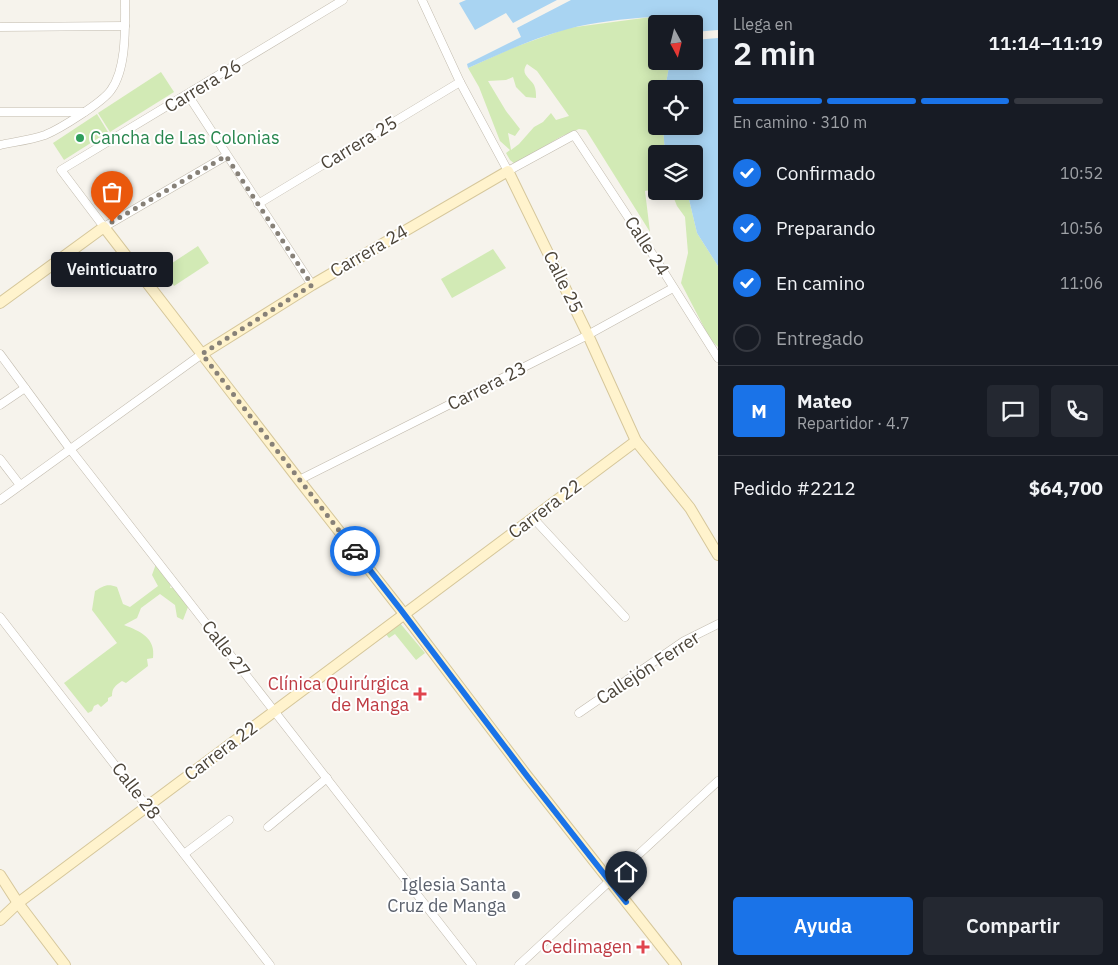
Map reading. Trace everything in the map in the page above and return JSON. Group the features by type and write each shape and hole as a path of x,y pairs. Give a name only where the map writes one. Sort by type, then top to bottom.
{"street":[{"path":"0,146 45,135 86,112 111,91 120,70 125,26 125,0"},
{"name":"Carrera 26","path":"104,227 62,170 343,0"},
{"name":"Calle 25","path":"422,0 460,82 508,171 588,334 636,441 690,508 718,555"},
{"path":"0,26 125,26"},
{"name":"Carrera 25","path":"258,204 460,82"},
{"path":"188,95 226,156 312,285"},
{"path":"0,112 86,112"},
{"name":"Carrera 24","path":"0,500 202,354 312,285 508,171 574,135"},
{"name":"Calle 24","path":"574,135 718,358"},
{"path":"0,303 104,227 226,156"},
{"path":"104,227 676,965"},
{"name":"Carrera 23","path":"299,480 588,334 673,288"},
{"name":"Calle 27","path":"0,354 70,449 472,965"},
{"path":"0,405 25,388"},
{"name":"Carrera 22","path":"0,920 18,903 636,441"},
{"path":"0,459 20,486"},
{"path":"533,518 625,617"},
{"name":"Calle 28","path":"0,617 270,965"},
{"name":"Callejón Ferrer","path":"579,713 684,641 718,624"},
{"path":"268,827 327,778"},
{"path":"520,965 718,781"},
{"path":"184,854 229,820"},
{"path":"0,875 18,903 65,965"}],"green space":[{"path":"648,17 648,70 668,70 667,80 648,80 648,135 664,135 664,145 648,145 648,190 645,191 650,232 586,130 579,129 562,136 515,164 510,160 506,153 510,150 500,141 479,87 468,68 512,48 568,28","holes":["527,64 537,71 569,116 556,120 551,113 511,150 508,133 515,136 520,129 506,111 488,81 506,80 513,77 516,87 526,97 536,98 535,87 524,70"]},
{"path":"161,72 174,92 110,132 98,113"},
{"name":"Cancha de Las Colonias","path":"97,114 108,132 64,160 53,143"},
{"path":"675,200 689,200 697,233 718,266 718,347 710,339 681,283 688,253 685,217"},
{"path":"198,246 209,263 174,286 163,269"},
{"path":"493,249 506,268 452,298 441,279"},
{"path":"156,564 172,580 170,588 178,587 188,607 183,620 177,617 175,605 160,594 141,608 137,618 124,625 146,636 152,645 153,658 147,659 148,666 126,683 122,681 116,686 113,689 112,696 101,707 98,704 88,713 64,683 117,643 92,610 95,591 110,585 117,587 123,604 130,607 158,586 152,575"},
{"path":"399,622 425,653 416,660 395,634 389,638 385,633"}],"water":[{"path":"466,0 557,0 513,23 506,13 475,30 459,3"},
{"path":"571,0 718,0 718,30 703,31 703,15 648,15 648,17 598,23 568,29 542,37 468,68 467,64 521,37 517,28"},
{"path":"718,38 718,266 697,233 689,200 703,200 703,145 664,145 664,135 703,135 703,80 667,80 668,70 703,70 703,39"}],"way so far":[{"path":"112,222 226,156 312,285 202,354 355,551"}],"place":[{"name":"Cancha de Las Colonias","path":"80,138"},
{"name":"Veinticuatro","path":"112,222"},
{"name":"Clínica Quirúrgica de Manga","path":"420,694"},
{"name":"Iglesia Santa Cruz de Manga","path":"516,895"},
{"name":"Cedimagen","path":"643,947"}],"route":[{"path":"355,551 626,902"}]}
